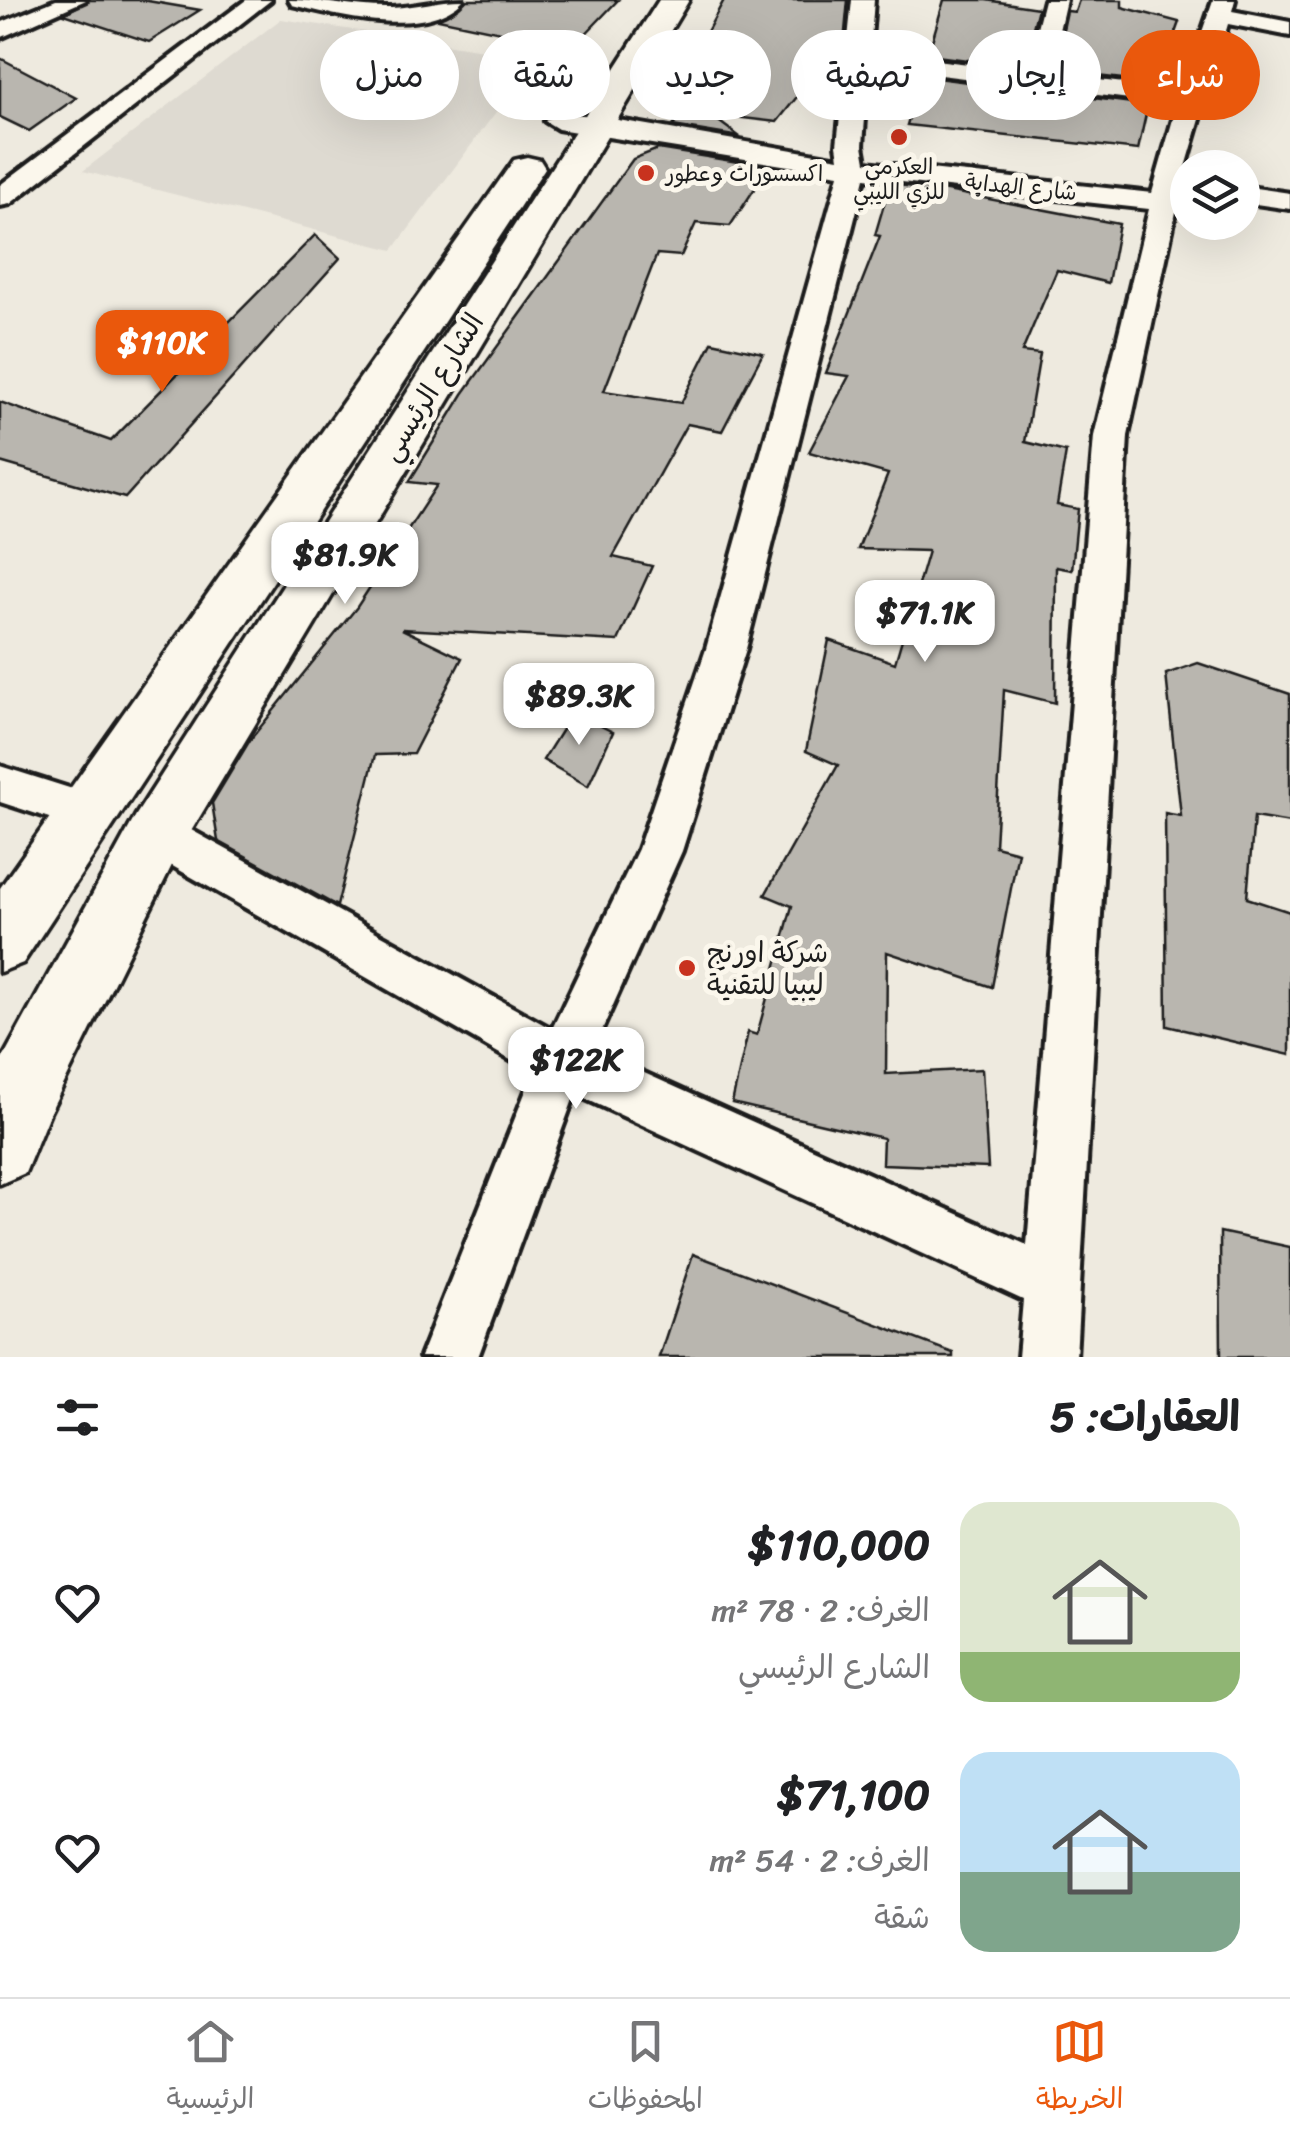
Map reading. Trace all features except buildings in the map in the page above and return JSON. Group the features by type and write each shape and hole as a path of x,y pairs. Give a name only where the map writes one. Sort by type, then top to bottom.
{"street":[{"path":"0,32 75,0"},
{"path":"0,198 260,0"},
{"path":"300,0 372,17 419,14 452,0"},
{"name":"الشارع الرئيسي","path":"610,32 632,0"},
{"name":"الشارع الرئيسي","path":"610,79 674,0"},
{"path":"862,30 863,0"},
{"path":"1048,30 1055,0"},
{"path":"1221,7 1290,29"},
{"name":"شارع الهداية","path":"610,118 852,157 1170,194"},
{"name":"الشارع الرئيسي","path":"0,942 578,120"},
{"name":"الشارع الرئيسي","path":"0,1148 20,1097 157,834 578,120"},
{"path":"449,1357 562,1062 660,851 726,649 852,157 855,120"},
{"path":"1184,150 1188,120"},
{"path":"1260,197 1290,201"},
{"path":"1260,214 1290,217"},
{"path":"1047,1357 1049,1284 1111,436 1170,221"},
{"path":"0,784 89,812"},
{"path":"157,834 562,1062 1049,1284"}],"shaded area":[{"path":"281,19 353,30 320,30 320,120 459,120 459,46 479,49 479,120 490,120 393,250 83,171"}],"place":[{"name":"العكرمي للزي الليبي","path":"899,137"},
{"name":"اكسسورات وعطور","path":"646,173"},
{"name":"شركة اورنج ليبيا للتقنية","path":"687,968"}]}
